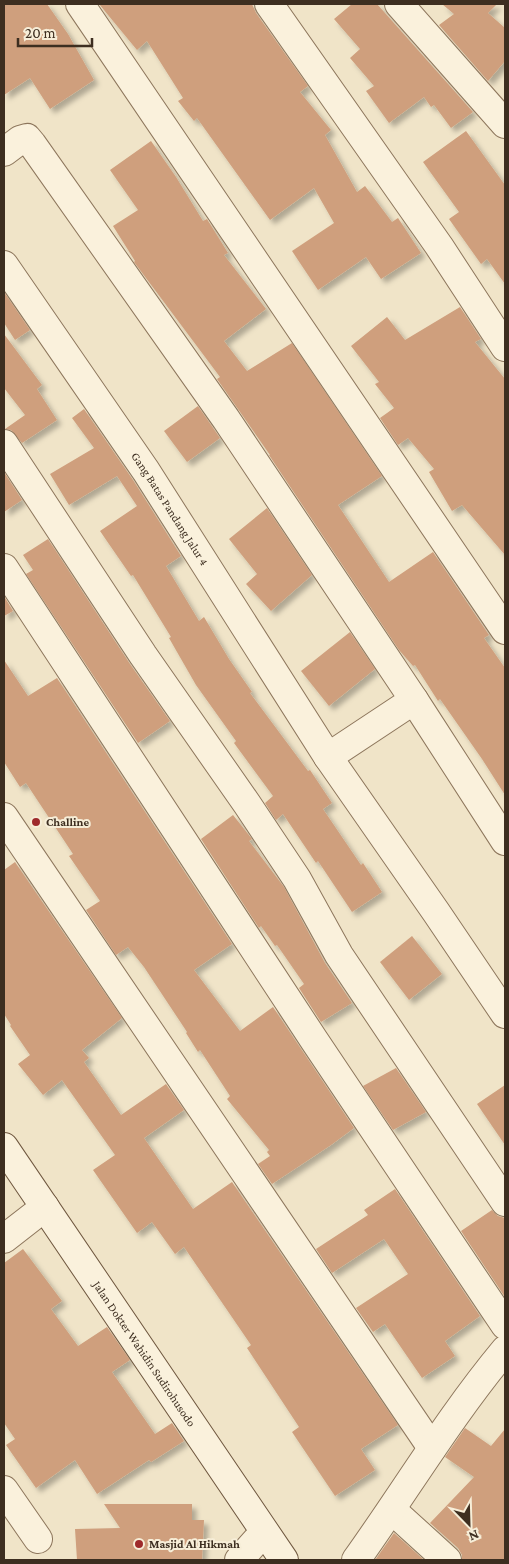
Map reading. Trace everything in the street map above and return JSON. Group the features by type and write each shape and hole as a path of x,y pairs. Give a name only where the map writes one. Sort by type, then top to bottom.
{"street":[{"path":"80,4 505,630"},
{"path":"269,4 439,246 505,347"},
{"path":"399,4 505,124"},
{"path":"4,152 20,140 27,138 32,144 226,419 505,840"},
{"name":"Gang Batas Pandang Jalur 4","path":"4,265 146,471 328,757 505,1014"},
{"path":"4,444 143,655 248,804 297,879 339,955 505,1202"},
{"path":"4,568 314,1040 505,1325"},
{"path":"328,757 414,700"},
{"path":"4,817 158,1047 432,1448"},
{"name":"Jalan Dokter Wahidin Sudirohusodo","path":"4,1147 284,1560"},
{"path":"4,1239 45,1206"},
{"path":"356,1560 392,1510 432,1448 501,1363"},
{"path":"4,1490 38,1539"},
{"path":"392,1510 448,1560"},
{"path":"240,1560 264,1532"}],"building":[{"path":"4,4 47,4 68,34 94,80 50,109 30,78 4,95"},
{"path":"99,4 252,4 256,13 308,86 300,92 331,130 325,135 357,192 365,186 392,222 398,218 421,253 381,279 366,257 318,290 292,251 334,223 314,188 270,220 197,118 194,121 178,101 183,98 147,41 137,50"},
{"path":"352,4 377,4 473,112 451,128 434,105 431,107 424,97 389,123 366,91 374,86 350,58 360,49 334,19"},
{"path":"442,4 497,4 488,13 505,28 505,61 488,81 439,25 454,14"},
{"path":"466,131 505,185 505,284 487,259 481,264 449,219 459,212 423,162"},
{"path":"151,141 203,221 207,219 228,253 224,255 266,309 224,341 247,371 292,343 382,476 338,505 389,582 433,552 489,635 484,638 505,668 505,795 440,699 438,701 415,665 413,666 399,650 270,455 217,379 220,377 134,262 113,226 138,210 110,170"},
{"path":"4,292 30,330 15,340 4,323"},
{"path":"460,307 481,339 475,342 505,379 505,555 462,505 452,511 429,472 434,469 408,438 398,445 380,418 394,408 375,384 379,382 351,346 387,317 405,340"},
{"path":"4,334 42,385 37,389 57,420 22,443 11,430 5,429 25,415 4,388"},
{"path":"198,406 220,438 187,462 164,431"},
{"path":"84,409 133,480 181,556 166,566 199,621 204,617 229,659 252,692 250,693 308,771 310,770 332,803 323,809 382,892 352,912 318,861 316,863 283,814 276,820 265,803 273,796 234,743 236,741 196,685 169,638 171,637 133,575 131,576 100,531 137,506 117,476 69,505 50,474 94,448 72,418"},
{"path":"4,472 22,500 4,512"},
{"path":"267,508 312,575 271,611 246,584 257,574 229,539"},
{"path":"48,539 170,721 138,743 26,574 33,570 23,555"},
{"path":"4,596 13,611 4,616"},
{"path":"350,632 375,669 329,706 301,671"},
{"path":"4,660 28,696 57,678 232,944 194,970 240,1031 273,1007 354,1128 272,1184 258,1164 270,1156 267,1152 269,1150 227,1099 230,1096 200,1050 198,1052 144,967 128,947 116,955 86,910 100,901 69,856 73,854 26,783 20,787 4,762"},
{"path":"233,815 252,839 249,841 284,887 325,963 352,1003 321,1022 299,988 304,984 277,945 275,946 261,926 259,928 201,839"},
{"path":"15,862 122,1018 82,1050 89,1058 84,1062 121,1115 166,1084 184,1110 144,1138 193,1209 232,1182 398,1425 361,1449 375,1470 335,1496 292,1432 299,1427 247,1348 251,1345 184,1247 175,1254 152,1222 137,1233 93,1170 115,1155 62,1080 43,1095 18,1064 30,1055 4,1014 4,870"},
{"path":"412,936 442,974 409,1000 380,962"},
{"path":"396,1068 426,1112 393,1130 363,1086"},
{"path":"505,1085 505,1145 477,1104"},
{"path":"395,1189 480,1316 445,1341 455,1356 422,1378 385,1324 373,1332 356,1308 408,1274 384,1239 332,1273 316,1249 368,1215 364,1210"},
{"path":"492,1210 498,1216 505,1218 505,1297 461,1231"},
{"path":"23,1249 62,1301 51,1309 78,1346 107,1327 130,1360 112,1372 155,1434 172,1423 184,1441 151,1462 149,1460 97,1494 75,1460 36,1488 6,1445 15,1439 4,1423 4,1263"},
{"path":"465,1428 491,1446 505,1429 505,1560 462,1560 462,1555 458,1548 430,1523 474,1477 445,1457"},
{"name":"Masjid Al Hikmah","path":"104,1504 192,1504 192,1520 204,1520 202,1560 77,1560 75,1529 120,1528"},
{"path":"394,1533 424,1560 375,1560"}],"place":[{"name":"Challine","path":"36,822"},
{"name":"Masjid Al Hikmah","path":"139,1544"}]}
